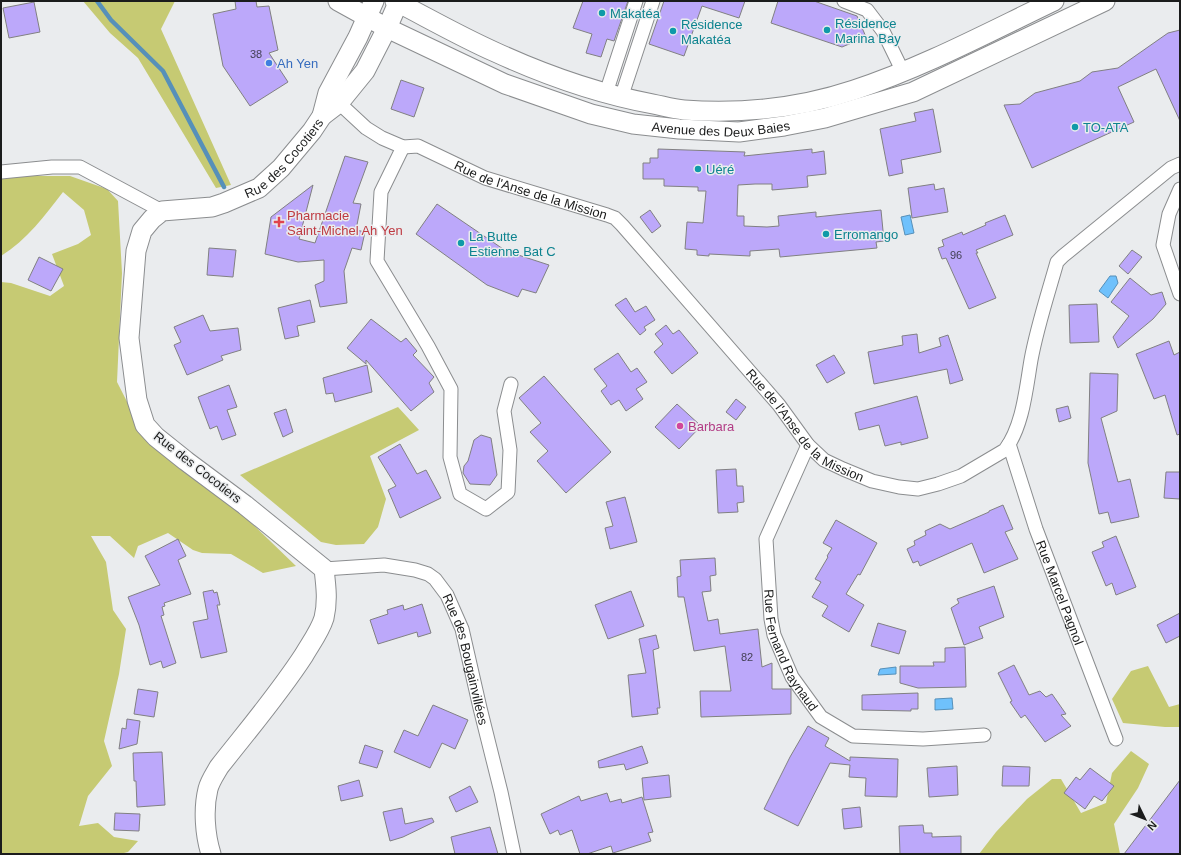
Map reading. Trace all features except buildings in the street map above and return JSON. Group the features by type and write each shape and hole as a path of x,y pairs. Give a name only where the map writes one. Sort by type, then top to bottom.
{"main road":[{"name":"Avenue des Deux Baies","path":"338,1 371,9 387,28 505,84 591,114 633,124 693,131 739,132 784,126 825,118 913,92 1105,1"},
{"name":"Avenue des Deux Baies","path":"397,2 495,52 552,75 614,96 682,110 722,112 764,109 800,104 846,92 903,72 1054,1"},
{"name":"Rue des Cocotiers","path":"324,569 245,505 174,452 156,437 145,424 138,405 129,338 136,251 142,231 152,219 162,211 212,207 241,197 259,188 282,168 312,131 322,116 339,103 365,71 387,28 397,2"},
{"path":"322,116 328,93 371,9"},
{"path":"211,854 208,844 206,808 208,788 218,766 262,714 292,674 319,631 324,618 326,603 327,587 324,569"}],"street":[{"path":"614,96 636,1"},
{"path":"614,96 653,1"},
{"path":"844,1 867,10 883,31 903,72"},
{"name":"Rue de l'Anse de la Mission","path":"339,103 366,128 382,138 403,147 418,146 485,178 614,218 740,360 779,406 808,445 824,460 872,481 909,489 928,488 961,476 1005,450 1016,430 1026,394 1031,359 1057,262 1171,168 1180,164"},
{"path":"403,147 381,192 377,261 428,346 451,389 450,457 460,494 486,509 508,492 510,450 504,411 511,384"},
{"path":"1,172 52,167 80,167 162,211"},
{"path":"1180,189 1169,214 1163,245 1180,294"},
{"name":"Rue Marcel Pagnol","path":"1009,444 1036,529 1116,739"},
{"name":"Rue Fernand Raynaud","path":"808,445 766,539 771,618 774,635 792,677 821,717 853,736 923,739 984,735"},
{"name":"Rue des Bougainvillées","path":"324,569 384,565 409,568 428,574 435,579 447,595 462,629 501,792 514,854"}],"green space":[{"path":"83,1 175,1 161,29 231,185 216,188 138,58 110,33"},
{"path":"22,176 70,176 107,189 118,201 122,273 117,382 148,443 243,515 296,566 263,573 231,554 202,553 193,550 168,533 138,546 134,558 110,536 91,536 106,562 113,610 126,629 119,674 104,741 112,766 88,796 79,826 98,823 114,837 138,841 128,852 120,854 1,854 1,282 11,283 50,296 64,286 52,254 78,244 91,235 84,210 63,192 27,235 1,256 1,179"},
{"path":"398,407 419,430 370,456 386,499 378,527 364,544 336,545 321,542 240,475"},
{"path":"1148,666 1169,707 1180,704 1180,727 1123,723 1112,699 1131,671"},
{"path":"1131,751 1149,764 1138,788 1114,824 1120,854 979,854 996,832 1027,799 1052,779 1061,779 1081,813 1106,803 1112,773"}],"water":[{"path":"910,215 914,233 905,235 901,217"},
{"path":"1110,276 1116,276 1118,283 1108,298 1099,291"},
{"path":"896,667 896,674 878,675 880,669"},
{"path":"952,698 953,709 935,710 935,699"}],"waterway":[{"path":"97,1 111,20 163,71 224,187"}],"place":[{"name":"Makatéa","path":"602,13"},
{"name":"Résidence Marina Bay","path":"827,30"},
{"name":"Résidence Makatéa","path":"673,31"},
{"name":"Ah Yen","path":"269,63"},
{"name":"TO-ATA","path":"1075,127"},
{"name":"Uéré","path":"698,169"},
{"name":"Pharmacie Saint-Michel Ah Yen","path":"279,222"},
{"name":"Erromango","path":"826,234"},
{"name":"La Butte Estienne Bat C","path":"461,243"},
{"name":"Barbara","path":"680,426"}]}
